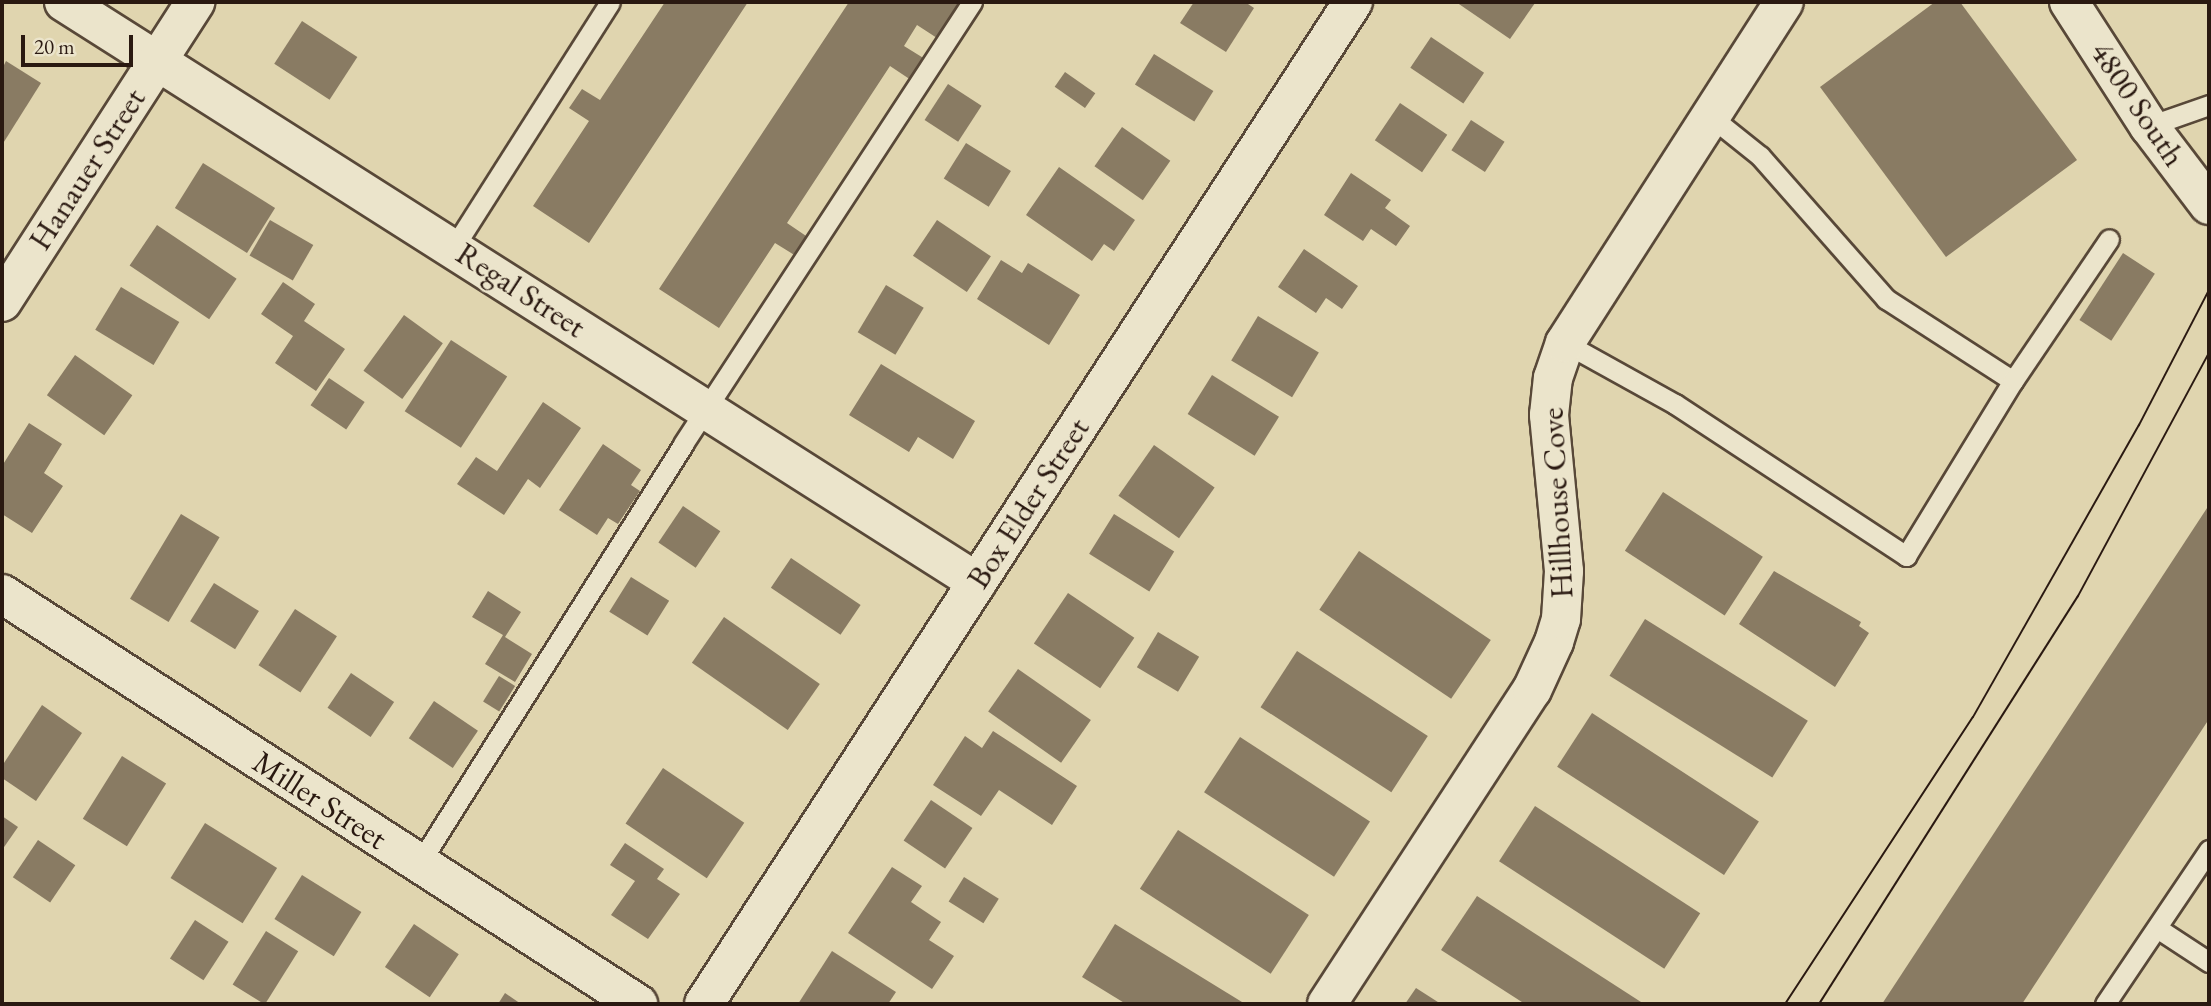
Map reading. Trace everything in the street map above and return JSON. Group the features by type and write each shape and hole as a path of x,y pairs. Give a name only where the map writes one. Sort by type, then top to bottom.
{"street":[{"name":"Regal Street","path":"64,2 454,247 977,582"},
{"name":"Hanauer Street","path":"2,302 195,2"},
{"name":"Box Elder Street","path":"704,1004 1353,2"},
{"name":"Hillhouse Cove","path":"1328,1004 1532,690 1554,642 1561,619 1564,571 1549,415 1553,378 1565,343 1784,2"},
{"name":"4800 South","path":"2069,2 2149,126 2209,205"},
{"name":"Miller Street","path":"2,594 638,1004"}],"lane":[{"path":"454,247 610,2"},
{"path":"419,864 706,410 972,2"},
{"path":"2149,126 2209,105"},
{"path":"1710,116 1760,156 1886,299 2013,381"},
{"path":"1565,343 1675,404 1906,556 2013,381 2109,239"},
{"path":"2105,1004 2209,850"},
{"path":"2157,928 2209,962"}],"building":[{"path":"665,2 748,2 589,243 533,206 589,121 569,108 582,89 600,100"},
{"path":"849,2 961,2 937,38 917,25 904,46 925,59 911,80 890,66 787,223 809,238 796,256 775,243 719,328 659,289"},
{"path":"1194,2 1245,2 1254,8 1226,52 1180,23"},
{"path":"1456,2 1533,2 1535,3 1510,39"},
{"path":"1935,2 1960,2 2077,160 1946,257 1820,87"},
{"path":"302,21 357,57 330,100 274,64"},
{"path":"1431,37 1484,73 1463,103 1410,68"},
{"path":"1154,54 1213,91 1194,122 1135,85"},
{"path":"6,61 41,83 2,145 2,69"},
{"path":"1065,72 1095,93 1085,108 1055,87"},
{"path":"948,84 982,106 958,142 925,120"},
{"path":"1400,103 1447,135 1422,172 1375,140"},
{"path":"1471,120 1505,142 1485,172 1451,150"},
{"path":"1122,127 1170,161 1143,200 1094,166"},
{"path":"966,143 1011,171 989,207 944,179"},
{"path":"203,163 275,208 247,253 175,208"},
{"path":"1059,167 1135,220 1114,251 1104,244 1092,261 1026,215"},
{"path":"1351,173 1391,200 1385,208 1410,226 1396,246 1371,229 1363,241 1324,215"},
{"path":"270,220 313,245 293,281 250,256"},
{"path":"937,220 991,256 967,292 913,256"},
{"path":"157,225 237,279 209,319 130,266"},
{"path":"1304,249 1358,286 1342,309 1326,298 1316,313 1278,287"},
{"path":"2123,253 2155,274 2111,341 2079,320"},
{"path":"1001,260 1022,273 1028,263 1080,295 1049,345 977,299"},
{"path":"283,282 315,304 304,321 345,349 316,391 275,363 293,336 261,314"},
{"path":"886,285 924,308 895,355 858,332"},
{"path":"121,287 179,322 154,365 95,330"},
{"path":"404,315 443,343 402,399 363,371"},
{"path":"1258,316 1319,353 1292,397 1231,361"},
{"path":"451,340 507,376 461,448 405,411"},
{"path":"75,355 132,395 104,435 47,395"},
{"path":"881,364 975,421 953,459 918,437 909,452 849,415"},
{"path":"1212,375 1279,417 1255,456 1188,414"},
{"path":"329,378 365,402 346,429 311,405"},
{"path":"543,402 581,428 540,488 528,479 504,515 457,484 476,457 497,471"},
{"path":"29,423 62,444 44,473 63,486 32,533 2,514 2,466"},
{"path":"603,444 641,470 631,485 640,491 618,524 608,518 597,535 559,510"},
{"path":"1154,445 1215,487 1179,538 1118,496"},
{"path":"1663,492 1763,557 1725,616 1625,551"},
{"path":"2209,505 2209,719 2022,1004 1882,1004"},
{"path":"683,506 720,531 696,568 658,542"},
{"path":"181,514 220,537 169,622 130,599"},
{"path":"1114,514 1174,552 1149,591 1089,554"},
{"path":"1359,551 1491,640 1451,699 1319,610"},
{"path":"791,558 861,605 841,635 771,588"},
{"path":"1774,571 1861,622 1859,626 1869,633 1835,687 1739,624"},
{"path":"631,577 669,601 647,636 609,612"},
{"path":"214,583 259,611 235,649 190,621"},
{"path":"488,591 521,612 505,637 532,654 515,682 485,664 503,635 472,617"},
{"path":"1068,593 1134,638 1100,688 1034,644"},
{"path":"295,609 337,636 300,692 259,665"},
{"path":"724,617 820,684 788,730 692,663"},
{"path":"1645,619 1808,721 1772,778 1609,676"},
{"path":"1158,632 1199,657 1178,692 1137,667"},
{"path":"1297,651 1428,736 1391,792 1261,707"},
{"path":"1018,669 1091,720 1061,763 988,712"},
{"path":"351,673 394,702 371,737 328,708"},
{"path":"499,676 515,686 499,712 483,701"},
{"path":"434,701 478,731 453,768 409,738"},
{"path":"42,705 82,733 36,801 2,778 2,766"},
{"path":"1592,713 1759,821 1724,875 1557,767"},
{"path":"993,731 1077,786 1052,825 999,790 981,816 933,785 965,736 982,748"},
{"path":"1240,737 1370,821 1334,877 1204,792"},
{"path":"122,756 166,784 127,846 83,819"},
{"path":"663,768 744,823 707,878 626,824"},
{"path":"931,800 972,828 945,869 904,841"},
{"path":"1535,806 1700,913 1664,969 1499,861"},
{"path":"2,816 18,827 2,850"},
{"path":"205,823 277,868 243,923 171,878"},
{"path":"1178,830 1309,915 1271,974 1140,889"},
{"path":"38,840 75,865 50,902 13,877"},
{"path":"625,843 664,869 657,879 680,894 648,939 611,915 635,881 610,865"},
{"path":"892,867 922,886 911,902 941,922 929,940 954,956 932,989 848,933"},
{"path":"302,875 361,912 334,956 274,919"},
{"path":"964,877 999,899 983,923 949,902"},
{"path":"1477,896 1641,1002 1640,1004 1525,1004 1441,950"},
{"path":"195,920 229,942 203,980 170,959"},
{"path":"414,924 459,954 430,997 385,967"},
{"path":"1115,924 1242,1002 1126,1004 1082,977"},
{"path":"266,931 298,951 265,1004 233,984"},
{"path":"832,951 896,992 888,1004 798,1004"},
{"path":"1416,988 1441,1004 1405,1004"},
{"path":"505,993 521,1004 498,1004"}],"tram line":[{"path":"1785,1004 1973,717 2139,425 2209,290"},
{"path":"1819,1004 2078,596 2209,353"}]}
